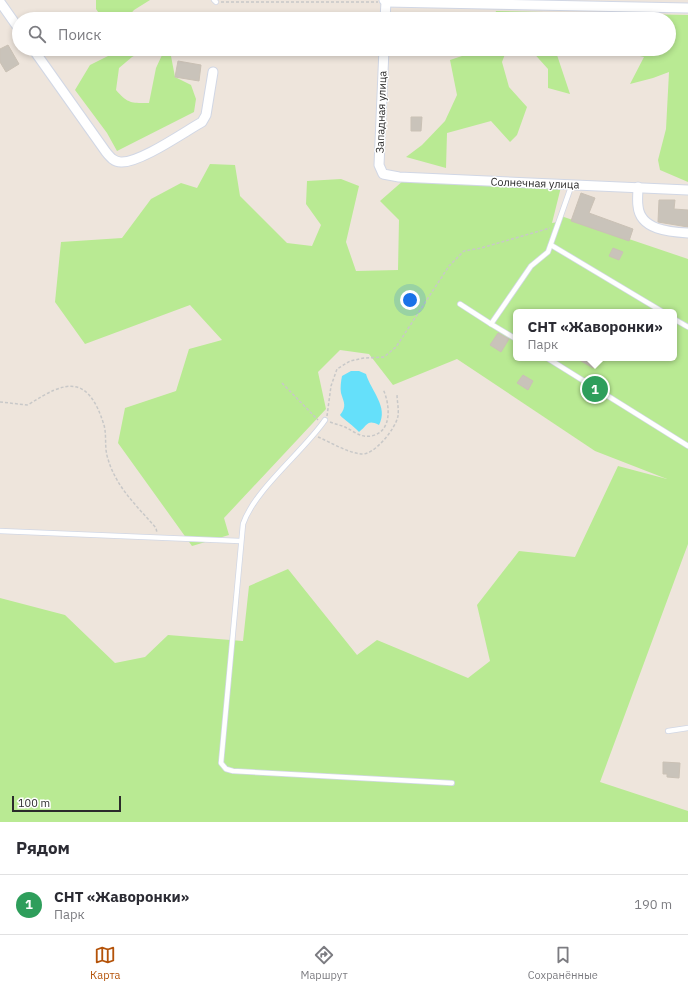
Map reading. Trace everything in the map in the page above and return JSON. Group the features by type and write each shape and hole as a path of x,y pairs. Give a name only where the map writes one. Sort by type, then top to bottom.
{"street":[{"path":"385,12 385,1 688,8"},
{"path":"0,2 12,19"},
{"path":"38,56 106,152 115,161 122,162 147,154 202,122 206,115 212,72"},
{"name":"Западная улица","path":"383,174 379,165 384,56"},
{"name":"Солнечная улица","path":"383,174 390,177 688,190"},
{"path":"638,187 638,207 648,223 658,229 668,232 688,233"}],"lane":[{"path":"491,324 531,266 548,252 572,184"},
{"path":"551,245 658,309"},
{"path":"460,304 513,337"},
{"path":"677,321 688,327"},
{"path":"552,361 688,446"},
{"path":"325,420 315,435 250,507 243,524 240,541 221,758 224,767 229,770 240,772 452,783"},
{"path":"0,531 240,541"},
{"path":"668,731 688,728"}],"path":[{"path":"215,1 385,1"},
{"path":"383,389 388,401 389,418 381,431 371,436 355,434 345,428 325,420 329,408 331,386 337,369 350,361 364,358 384,357 396,347 449,266 464,251 481,248 558,225"},
{"path":"282,383 322,425"},
{"path":"0,402 28,405 46,393 65,386 83,389 92,396 104,426 107,458 122,490 156,528 159,537"},
{"path":"315,435 346,450 362,454 372,453 381,444 398,417 397,394"}],"green space":[{"path":"96,0 150,0 132,12 98,12 96,9"},
{"path":"496,11 544,12 496,12"},
{"path":"676,15 688,15 688,182 660,170 658,160 666,129 669,72 630,84 644,57 640,56 676,56"},
{"path":"108,56 134,56 119,68 116,90 124,98 131,102 149,103 156,68 162,56 171,56 175,77 191,85 196,99 194,112 117,151 107,133 75,90 90,65"},
{"path":"462,56 504,56 502,62 509,87 527,107 517,135 510,142 491,121 447,133 446,168 406,157 422,145 445,121 457,95 450,60"},
{"path":"536,56 557,56 570,94 548,88 548,69"},
{"path":"210,164 235,165 240,196 287,243 312,246 321,225 306,204 307,181 341,179 359,186 346,242 356,271 398,270 399,220 380,201 404,180 561,187 552,223 558,222 561,216 688,259 688,544 600,782 688,811 688,822 0,822 0,598 65,615 115,663 145,657 168,635 243,641 249,586 288,569 357,655 377,640 468,678 490,661 477,605 519,551 575,557 618,466 667,479 595,451 457,359 393,385 369,354 340,350 318,372 326,409 224,518 229,535 192,546 118,443 125,408 176,391 189,349 222,340 190,305 85,344 55,302 61,242 122,238 151,199 181,183 197,188"}],"water":[{"path":"351,371 359,371 366,374 381,405 382,412 382,418 379,425 370,423 359,432 340,415 344,407 341,391 342,376"}],"building":[{"path":"8,45 12,52 12,56 14,56 19,64 6,72 0,62 0,49"},
{"path":"178,61 201,65 199,81 175,77"},
{"path":"411,117 422,117 421,131 411,131"},
{"path":"581,193 595,198 589,213 633,229 629,241 571,221"},
{"path":"659,200 675,200 674,209 688,210 688,227 658,222"},
{"path":"613,248 623,252 619,260 609,256"},
{"path":"498,333 509,339 501,352 490,345"},
{"path":"581,361 596,361 593,368"},
{"path":"523,375 533,381 528,390 517,383"},
{"path":"663,762 680,763 679,778 667,777 667,774 663,774"}],"place":[{"name":"СНТ «Жаворонки»","path":"595,389"}]}
